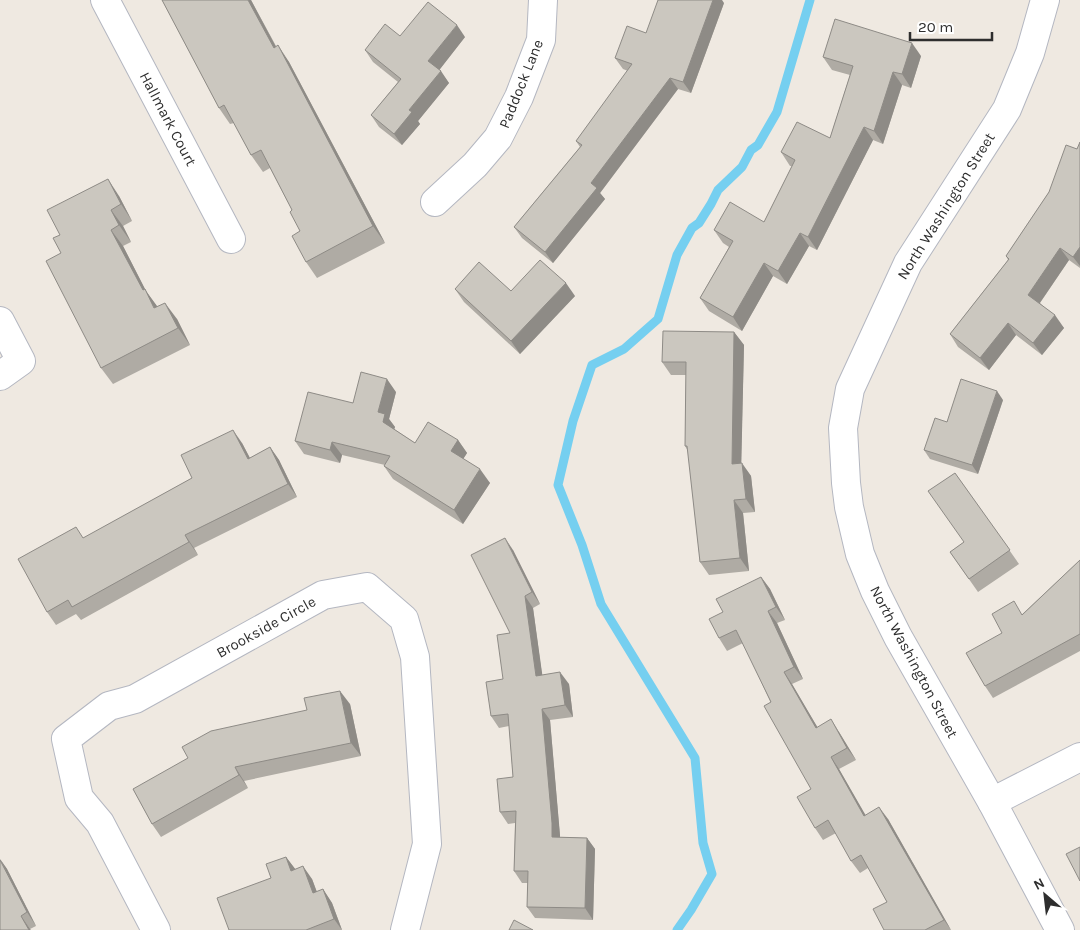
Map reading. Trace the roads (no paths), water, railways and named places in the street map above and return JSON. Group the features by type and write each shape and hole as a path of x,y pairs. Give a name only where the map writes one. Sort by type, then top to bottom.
{"street":[{"name":"Hallmark Court","path":"105,0 232,239"},
{"name":"Paddock Lane","path":"435,202 475,165 498,138 518,97 541,40 543,0"},
{"name":"North Washington Street","path":"1045,0 1030,53 1007,109 908,263 850,389 843,428 849,507 860,554 875,591 898,637 992,802 1060,930"},
{"path":"0,321 21,362 0,376"},
{"name":"Brookside Circle","path":"156,930 100,823 79,798 66,739 109,706 135,699 323,595 367,587 404,619 415,657 427,844 405,930"},
{"path":"992,802 1080,757"}],"waterway":[{"path":"677,930 712,874 703,843 695,758 601,604 582,545 558,485 573,421 592,365 624,349 658,319 677,255 692,228 699,223 718,190 742,167 751,150 758,145 777,112 810,0"}]}
